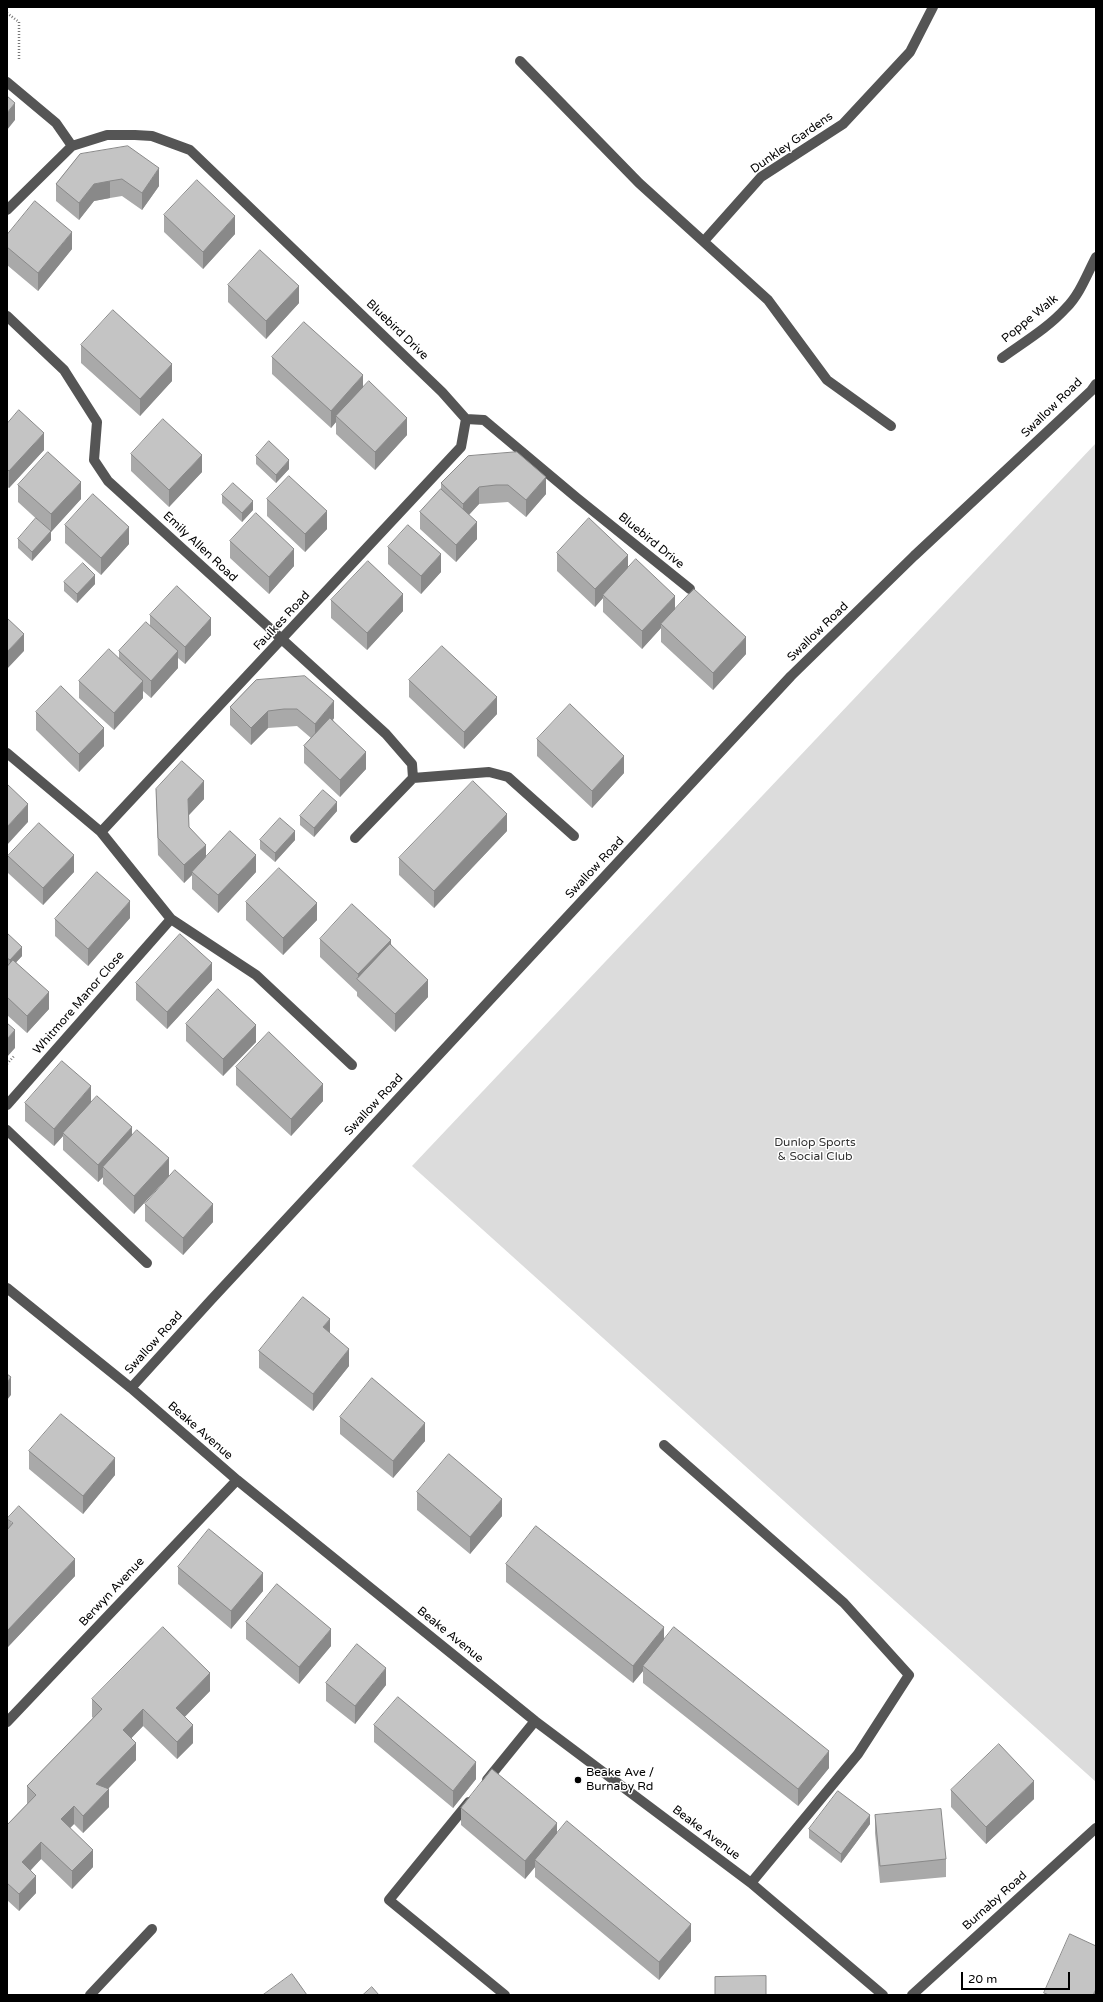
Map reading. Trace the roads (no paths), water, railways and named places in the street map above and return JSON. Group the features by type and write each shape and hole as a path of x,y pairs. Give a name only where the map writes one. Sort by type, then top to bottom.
{"street":[{"name":"Dunkley Gardens","path":"704,241 761,177 843,124 910,52 933,7"},
{"path":"520,61 639,183 768,300 827,380 892,426"},
{"path":"7,82 56,123 72,146"},
{"name":"Bluebird Drive","path":"7,210 72,146 107,135 135,135 152,136 190,150 442,392 466,419 484,420 577,498 690,589"},
{"name":"Poppe Walk","path":"1002,358 1047,325 1067,308 1081,287 1096,257"},
{"name":"Emily Allen Road","path":"7,316 64,370 97,422 94,460 108,481 386,734 412,764 413,778"},
{"name":"Swallow Road","path":"131,1388 222,1288 791,676 914,556 1091,391 1096,384"},
{"name":"Faulkes Road","path":"101,832 283,640 461,447 466,419"},
{"path":"7,754 101,832 171,919 256,975 352,1065"},
{"path":"355,838 413,778 489,772 508,777 574,836"},
{"name":"Whitmore Manor Close","path":"7,1105 171,919"},
{"path":"7,1130 147,1263"},
{"name":"Beake Avenue","path":"7,1288 131,1388 237,1480 534,1721 751,1883 883,1995"},
{"path":"664,1445 844,1603 909,1675 858,1754 751,1883"},
{"name":"Berwyn Avenue","path":"7,1722 237,1480"},
{"path":"505,1995 389,1900 534,1721"},
{"name":"Burnaby Road","path":"912,1995 1096,1828"},
{"path":"90,1995 152,1929"}],"place":[{"name":"Beake Ave / Burnaby Rd","path":"578,1780"}],"park label":[{"name":"Dunlop Sports & Social Club","path":"815,1150"}]}
